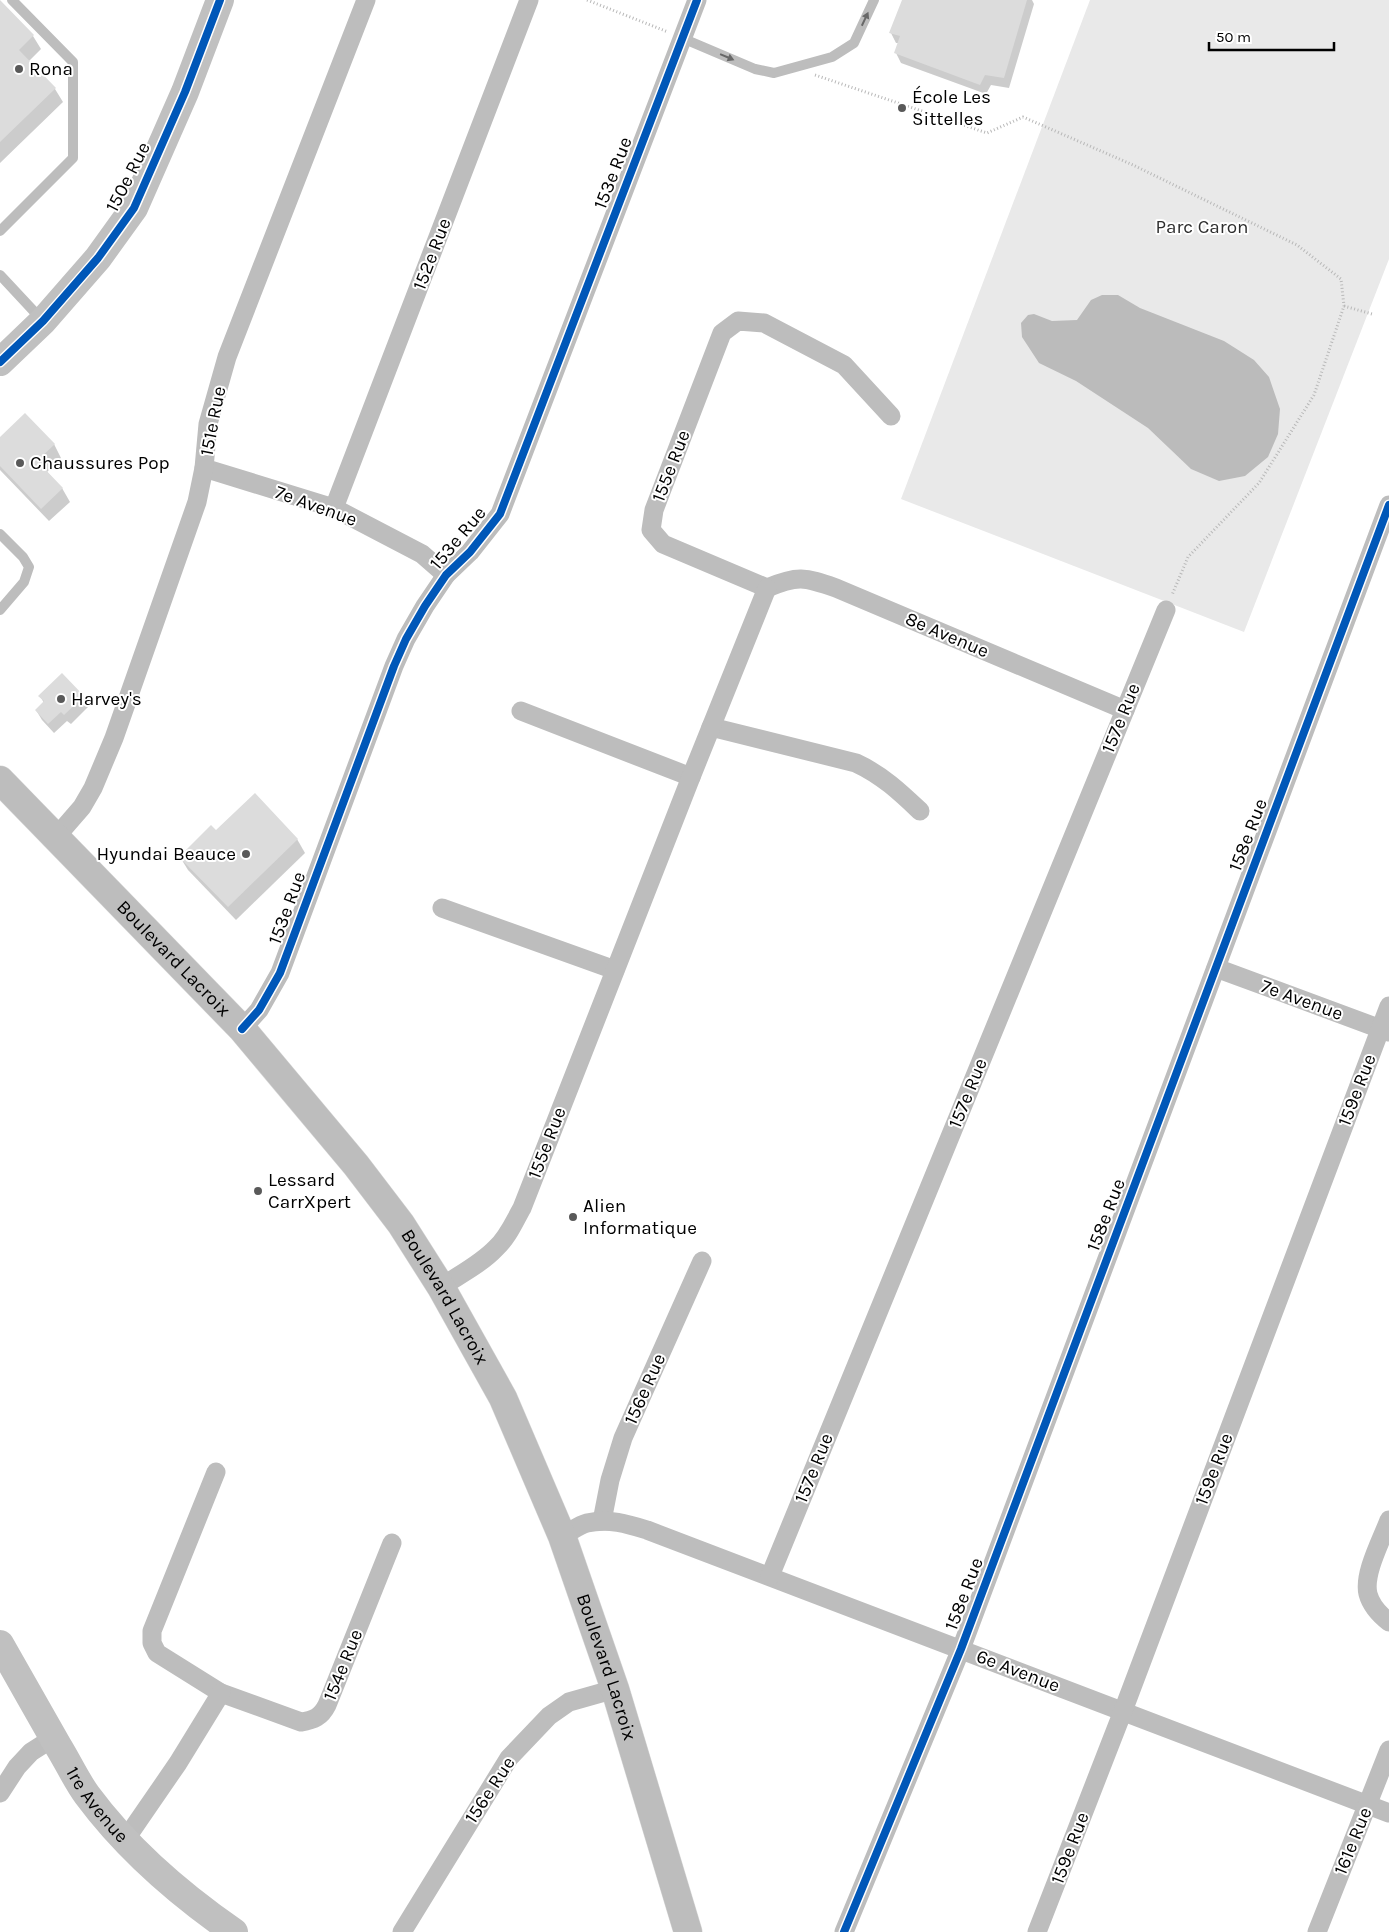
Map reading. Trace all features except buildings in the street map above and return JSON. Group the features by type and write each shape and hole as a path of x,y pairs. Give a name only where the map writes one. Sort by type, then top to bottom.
{"main road":[{"name":"Boulevard Lacroix","path":"0,780 242,1029 356,1164 402,1224 441,1287 503,1398 562,1536 615,1689 688,1932"}],"street":[{"name":"150e Rue","path":"0,362 43,321 98,258 134,208 185,92 220,0"},
{"name":"151e Rue","path":"56,837 82,807 93,788 114,738 197,502 204,468 208,424 227,357 366,0"},
{"name":"152e Rue","path":"334,508 529,0"},
{"name":"153e Rue","path":"242,1029 259,1010 280,973 394,666 420,614 446,575 470,552 500,514 697,0"},
{"name":"155e Rue","path":"441,1287 497,1248 508,1234 522,1208 767,588 663,544 651,530 654,510 722,333 738,321 764,323 844,365 891,416"},
{"name":"7e Avenue","path":"204,468 334,508 422,554 446,575"},
{"name":"158e Rue","path":"844,1932 961,1649 1389,505"},
{"name":"8e Avenue","path":"767,588 795,578 809,579 836,588 1125,710"},
{"name":"157e Rue","path":"770,1576 1166,610"},
{"path":"521,711 691,777"},
{"path":"711,727 856,763 873,770 888,781 920,811"},
{"path":"442,908 615,970"},
{"name":"7e Avenue","path":"1216,968 1385,1030"},
{"name":"159e Rue","path":"1037,1932 1385,1030 1389,1006"},
{"name":"156e Rue","path":"602,1521 610,1480 623,1438 702,1261"},
{"name":"154e Rue","path":"216,1472 152,1631 152,1644 157,1653 221,1693 301,1722 312,1720 322,1715 392,1543"},
{"path":"1389,1520 1372,1564 1368,1593 1377,1610 1389,1622"},
{"name":"6e Avenue","path":"562,1536 585,1523 602,1521 624,1523 647,1530 1389,1813"},
{"name":"1re Avenue","path":"0,1644 86,1793 124,1840 206,1913 234,1932"},
{"name":"156e Rue","path":"402,1932 509,1758 549,1716 569,1702 615,1689"},
{"path":"124,1840 178,1763 221,1693"},
{"path":"0,1793 31,1752 54,1738"},
{"name":"161e Rue","path":"1317,1932 1389,1750"}],"lane":[{"path":"0,231 73,158 72,62 12,0"},
{"path":"682,38 755,69 774,73 832,57 854,43 874,0"},
{"path":"0,275 43,321"},
{"path":"0,534 23,557 28,568 24,582 1,606"}],"path":[{"path":"587,0 682,38"},
{"path":"794,68 987,133 1023,117 1133,165 1297,245 1341,279 1344,306 1314,395 1260,483 1188,557 1166,610"},
{"path":"1344,306 1372,314"}],"green space":[{"name":"Parc Caron","path":"1090,0 1389,0 1389,259 1244,632 901,499"}],"shaded area":[{"path":"1102,295 1118,295 1140,308 1224,341 1254,360 1269,377 1280,409 1278,434 1268,457 1245,476 1219,481 1191,469 1148,428 1076,381 1039,363 1022,337 1021,323 1028,315 1034,314 1052,321 1077,320 1091,300"}],"cycle path":[{"path":"0,362 43,321 98,258 134,208 185,92 220,0"},
{"path":"242,1029 259,1010 280,973 394,666 406,639 446,575 470,552 500,514 697,0"},
{"path":"844,1932 961,1649 1389,505"}],"place":[{"name":"Rona","path":"19,69"},
{"name":"École Les Sittelles","path":"902,108"},
{"name":"Chaussures Pop","path":"20,463"},
{"name":"Harvey's","path":"61,699"},
{"name":"Hyundai Beauce","path":"246,854"},
{"name":"Lessard CarrXpert","path":"258,1191"},
{"name":"Alien Informatique","path":"573,1217"}]}
